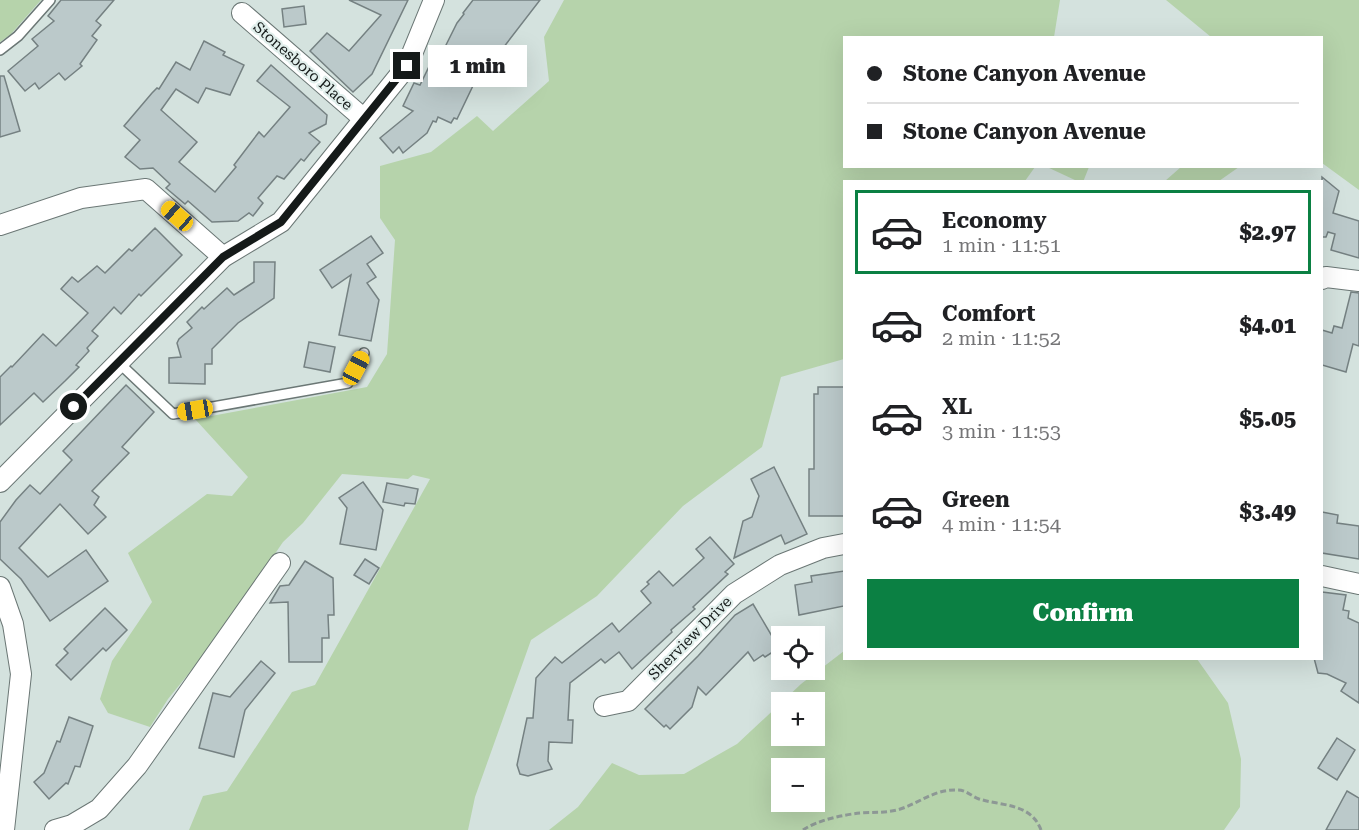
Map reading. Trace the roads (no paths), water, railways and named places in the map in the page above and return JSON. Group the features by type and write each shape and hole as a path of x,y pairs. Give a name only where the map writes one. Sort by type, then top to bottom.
{"street":[{"path":"0,482 223,257 281,222 407,66 434,0"},
{"name":"Stonesboro Place","path":"242,13 364,119"},
{"path":"0,225 81,198 146,189 223,257"},
{"path":"1323,278 1359,281"},
{"name":"Sherview Drive","path":"604,706 628,701 734,594 780,565 823,548 843,544"},
{"path":"55,830 72,825 99,809 137,766 280,563"},
{"path":"1323,576 1359,584"},
{"path":"0,587 13,624 21,674 4,830"}],"lane":[{"path":"0,50 18,36 50,0"},
{"path":"118,362 173,414 348,383 364,354"}]}
